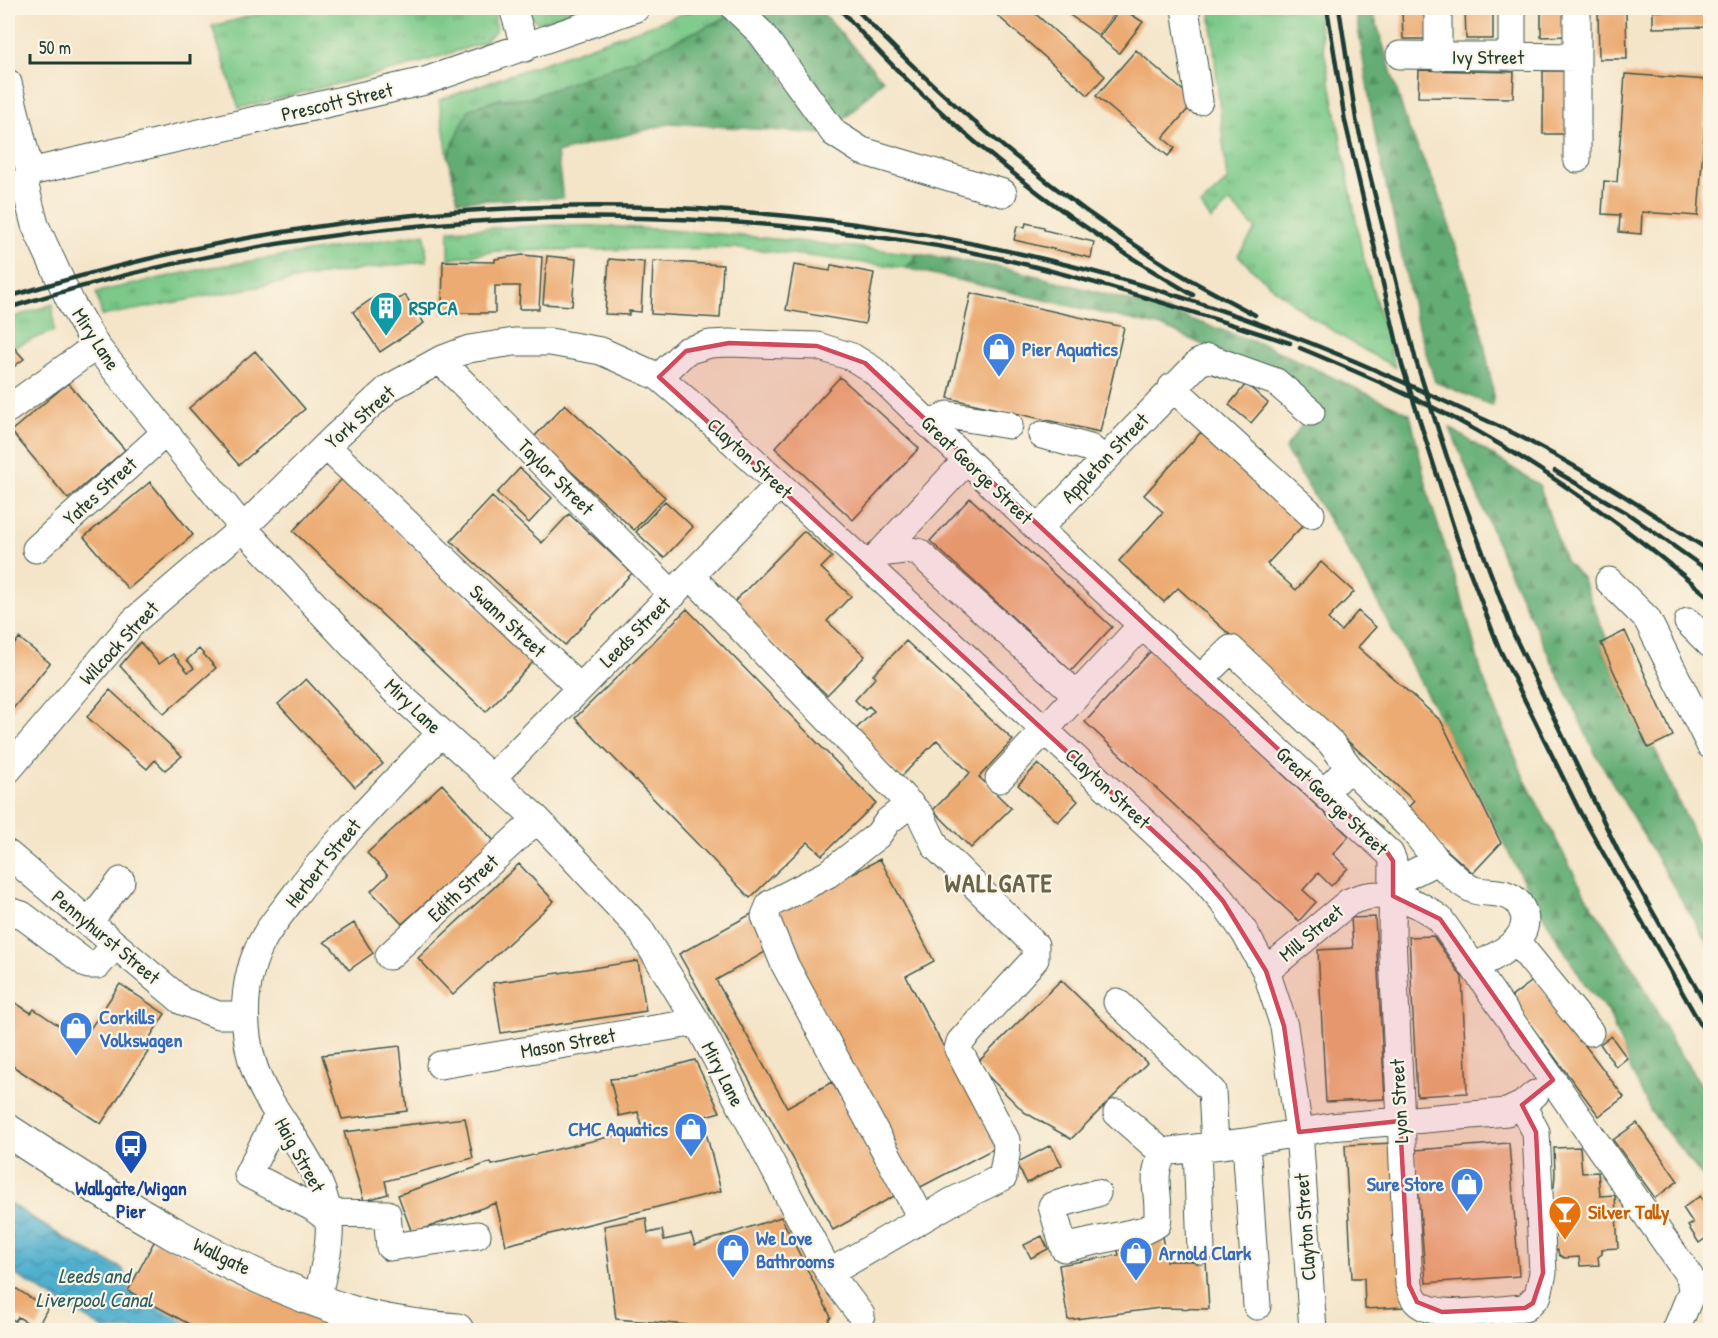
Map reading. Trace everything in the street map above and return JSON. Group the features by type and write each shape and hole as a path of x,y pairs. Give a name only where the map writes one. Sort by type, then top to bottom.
{"highway":[{"name":"Wallgate","path":"8,1131 166,1229 317,1300 386,1321 457,1330"}],"street":[{"path":"513,8 525,48"},
{"name":"Prescott Street","path":"21,159 424,81 636,8"},
{"path":"735,8 761,33 834,133 862,151 1003,193"},
{"path":"1185,8 1199,101"},
{"path":"1438,8 1438,57"},
{"path":"1512,8 1512,57"},
{"path":"1576,8 1577,159"},
{"name":"Ivy Street","path":"1400,55 1576,57"},
{"name":"Miry Lane","path":"8,83 24,182 35,225 71,303 96,346 243,528 394,690 537,819 639,928 697,1022 829,1273 861,1316"},
{"name":"York Street","path":"243,528 389,388 440,360 487,345 550,342 601,351 659,377"},
{"name":"Great George Street","path":"659,377 686,351 710,344 729,343 817,346 852,357 873,370 1038,529 1390,854 1393,861 1393,889"},
{"path":"8,409 96,346"},
{"name":"Appleton Street","path":"1038,529 1173,387 1198,363 1209,358 1276,382 1311,412"},
{"name":"Taylor Street","path":"440,360 682,585 910,804 921,816 936,847 1035,945 1035,959 960,1042 958,1049 1006,1140 1008,1148 1003,1163 1003,1177 922,1219"},
{"name":"Clayton Street","path":"659,377 779,485 874,560 1045,729 1198,872 1223,901 1266,971 1284,1026 1299,1132 1313,1330"},
{"path":"1173,387 1311,514"},
{"path":"930,425 948,415 1009,425"},
{"name":"Yates Street","path":"36,549 165,433"},
{"path":"1042,435 1090,448 1104,460"},
{"name":"Swann Street","path":"326,446 579,687"},
{"path":"874,560 966,461"},
{"name":"Leeds Street","path":"492,779 579,687 779,485"},
{"name":"Wilcock Street","path":"8,770 134,621 243,528"},
{"path":"874,560 904,550 918,552 1077,695"},
{"path":"1609,581 1647,619 1703,712 1710,745"},
{"path":"1688,622 1710,644"},
{"path":"999,779 1142,625"},
{"path":"1201,678 1231,649 1331,743 1348,767 1414,831 1437,861 1472,889 1501,893 1515,899 1525,917 1524,927 1516,941 1474,968"},
{"name":"Herbert Street","path":"244,1015 252,970 265,937 343,835 441,733"},
{"path":"1325,792 1348,767"},
{"path":"829,1273 922,1219 784,963 765,916 770,904 828,874 879,835 888,821 910,804"},
{"name":"Edith Street","path":"389,956 537,819"},
{"name":"Pennyhurst Street","path":"8,854 114,946 182,1001 218,1015 244,1015"},
{"path":"1437,861 1393,889 1427,908 1440,919 1690,1277 1692,1291 1676,1330"},
{"path":"88,923 121,881"},
{"name":"Mill Street","path":"1266,971 1348,902 1393,889"},
{"name":"Lyon Street","path":"1393,889 1392,937 1409,1285 1417,1302 1442,1312 1526,1308 1538,1295 1543,1273 1536,1132 1522,1105"},
{"path":"8,911 22,915 88,965 98,965 114,946"},
{"path":"1516,941 1590,1032"},
{"path":"1117,1002 1212,1091 1206,1146 1201,1250"},
{"name":"Haig Street","path":"244,1015 255,1071 278,1115 319,1181 328,1216 330,1236 317,1300"},
{"name":"Mason Street","path":"440,1065 697,1022"},
{"path":"1164,1154 1299,1132 1507,1112 1522,1105 1552,1080"},
{"path":"1117,1113 1164,1154"},
{"path":"278,1115 248,1174 328,1216 387,1214 390,1247 477,1235"},
{"path":"1246,1142 1257,1306"},
{"path":"1097,1193 1052,1206 1064,1248 1145,1230 1157,1224 1159,1214 1155,1172 1164,1154"}],"highlighted area":[{"path":"729,343 817,346 865,363 1385,849 1393,861 1393,896 1440,919 1553,1080 1522,1105 1536,1132 1543,1273 1533,1303 1525,1308 1442,1312 1417,1302 1409,1285 1400,1121 1299,1132 1284,1026 1266,971 1223,901 1198,872 659,377 669,365 686,351"}],"green space":[{"path":"283,8 494,8 496,31 483,43 406,67 239,108 212,26"},
{"path":"526,8 581,8 538,23 528,14"},
{"path":"699,8 747,8 635,59 526,99 499,99 469,109 448,156 439,100"},
{"path":"756,8 818,8 883,80 841,123"},
{"path":"1210,8 1316,8 1362,252 1395,367 1292,303 1238,255 1256,229 1230,202 1211,220 1201,205 1227,181"},
{"path":"1355,8 1372,8 1407,124 1440,196 1480,323 1493,390 1493,406 1435,382 1415,316 1375,134"},
{"path":"728,17 757,39 822,134 672,123 557,153 563,198 458,201 448,156 469,109 499,99 526,99 635,59"},
{"path":"553,225 690,232 918,254 906,268 743,248 495,251 449,259 449,230"},
{"path":"425,233 427,261 321,275 102,316 96,292 207,268"},
{"path":"918,254 1011,269 1167,311 1267,346 1410,414 1430,501 1463,602 1482,675 1524,778 1585,895 1639,977 1674,1045 1710,1098 1710,1186 1651,1112 1631,1070 1608,1011 1586,986 1530,894 1362,574 1285,449 1311,412 1281,381 1166,328 906,268"},
{"path":"53,304 54,331 8,349 8,319"},
{"path":"1450,428 1539,485 1565,561 1582,578 1607,640 1601,643 1648,747 1653,745 1710,870 1710,948 1596,755 1507,567"}],"water":[{"name":"Leeds and Liverpool Canal","path":"8,1202 67,1240 123,1269 126,1281 218,1330 105,1330 8,1270"}],"building":[{"path":"989,8 1029,8 1105,76 1088,95"},
{"path":"1060,8 1118,8 1098,35"},
{"path":"1121,8 1143,22 1119,53 1099,37"},
{"path":"1402,8 1431,8 1432,39 1403,39"},
{"path":"1465,8 1493,8 1493,39 1466,39"},
{"path":"1541,8 1568,8 1569,36 1541,37"},
{"path":"1626,10 1627,59 1599,59 1598,11"},
{"path":"1708,10 1708,27 1653,28 1653,11"},
{"path":"1136,50 1195,101 1163,138 1175,148 1168,156 1096,96"},
{"path":"1419,70 1514,72 1513,98 1418,97"},
{"path":"1543,71 1568,71 1567,134 1543,134"},
{"path":"1625,74 1708,80 1698,216 1642,212 1641,234 1619,232 1620,215 1602,214 1604,181 1617,182"},
{"path":"1026,223 1044,227 1044,230 1094,242 1091,258 1014,240 1017,226 1025,227"},
{"path":"523,255 542,257 539,309 519,309 520,286 495,286 495,313 442,313 443,261 495,262 495,259"},
{"path":"547,256 576,259 572,306 543,304"},
{"path":"609,259 644,262 641,312 629,311 629,315 605,314"},
{"path":"653,261 723,265 720,318 651,314"},
{"path":"794,265 830,271 831,265 874,273 865,324 786,310"},
{"path":"971,293 1124,327 1100,432 948,398"},
{"name":"RSPCA","path":"405,295 424,323 380,352 353,312 376,296 385,308"},
{"path":"11,344 24,359 8,371 8,345"},
{"path":"255,351 305,409 239,465 189,408"},
{"path":"840,377 919,448 853,520 775,448"},
{"path":"68,383 125,450 68,499 11,431"},
{"path":"1246,384 1268,403 1251,423 1229,405"},
{"path":"565,404 665,497 634,530 534,437"},
{"path":"1201,432 1304,524 1267,564 1296,590 1321,562 1354,592 1328,619 1341,631 1358,611 1376,627 1358,647 1441,721 1501,843 1473,873 1404,812 1414,801 1178,588 1164,602 1119,561 1163,512 1144,495"},
{"path":"520,468 552,498 529,523 497,493"},
{"path":"342,479 534,661 486,712 293,531"},
{"path":"150,482 193,535 128,589 84,537"},
{"path":"492,497 542,543 569,514 632,573 565,645 451,541"},
{"path":"970,498 1112,627 1071,671 930,541"},
{"path":"665,501 693,527 664,558 636,532"},
{"path":"804,531 832,557 821,568 851,596 827,621 865,656 827,695 732,604"},
{"path":"687,609 876,803 822,855 808,842 750,898 575,718"},
{"path":"1625,631 1673,736 1648,748 1601,643"},
{"path":"19,638 50,663 8,715 8,653"},
{"path":"906,641 1013,740 979,777 1011,808 971,848 933,810 970,773 937,740 901,777 854,731 874,711 869,706 865,710 855,700 876,677 873,675"},
{"path":"140,642 159,664 173,654 188,672 194,668 187,660 199,649 216,668 164,714 120,666"},
{"path":"1151,651 1349,836 1333,854 1348,868 1331,886 1318,873 1303,890 1316,902 1299,921 1085,722"},
{"path":"306,679 383,764 355,787 278,704"},
{"path":"110,690 182,756 165,770 155,760 147,769 87,717"},
{"path":"1038,764 1078,801 1058,822 1018,785"},
{"path":"442,784 494,841 402,924 371,891 388,875 367,853"},
{"path":"880,859 934,961 906,976 997,1147 917,1189 772,916"},
{"path":"519,864 554,901 453,995 418,958"},
{"path":"753,913 772,948 716,980 787,1107 832,1082 896,1195 833,1230 679,954"},
{"path":"1375,917 1385,1099 1326,1102 1318,950 1353,948 1351,918"},
{"path":"354,923 373,953 349,970 332,948 324,942"},
{"path":"1433,936 1462,977 1467,1093 1417,1096 1409,937"},
{"path":"638,961 646,1011 501,1033 493,983"},
{"path":"1535,979 1624,1097 1599,1116 1510,998"},
{"path":"1061,980 1147,1063 1071,1139 1024,1112 976,1064"},
{"name":"Corkills Volkswagen","path":"120,984 165,1014 143,1048 148,1052 101,1124 8,1063 8,998 31,1013 34,1009 82,1041"},
{"path":"1611,1036 1627,1058 1616,1067 1600,1044"},
{"path":"400,1046 407,1111 342,1119 322,1055"},
{"path":"695,1060 720,1112 702,1117 721,1191 506,1245 496,1203 412,1233 398,1195 491,1162 492,1165 642,1129 638,1112 619,1116 610,1079 633,1077"},
{"path":"465,1118 473,1158 385,1181 388,1194 364,1201 344,1132"},
{"path":"1637,1123 1678,1181 1655,1198 1613,1140"},
{"path":"1395,1143 1403,1307 1365,1309 1364,1278 1352,1278 1345,1145"},
{"name":"Sure Store","path":"1509,1143 1519,1276 1426,1283 1415,1150"},
{"path":"1051,1145 1062,1165 1027,1183 1016,1163"},
{"path":"1580,1147 1582,1173 1598,1172 1600,1196 1615,1195 1618,1248 1602,1249 1602,1254 1598,1257 1599,1265 1580,1266 1579,1257 1564,1258 1559,1255 1558,1250 1555,1250 1551,1187 1554,1187 1555,1174 1554,1148"},
{"path":"1700,1196 1710,1211 1710,1235 1699,1243 1688,1226 1693,1223 1683,1208"},
{"path":"781,1217 831,1317 823,1330 749,1330 616,1319 604,1226 646,1218 648,1233 662,1230 664,1240 691,1234 695,1245"},
{"path":"1042,1236 1048,1249 1031,1258 1024,1245"},
{"path":"1162,1236 1166,1261 1206,1261 1209,1309 1160,1308 1068,1320 1059,1265 1119,1255 1116,1243"},
{"path":"155,1240 238,1283 311,1316 357,1330 200,1330 128,1291"},
{"path":"8,1283 47,1309 37,1328 18,1317 15,1321 8,1317"}],"railway":[{"path":"839,8 918,90 1004,166 1096,234 1193,295"},
{"path":"855,8 965,113 1083,209 1167,266 1255,315"},
{"path":"1327,8 1345,121 1402,365 1457,538 1499,648 1581,814 1710,1041"},
{"path":"1339,8 1356,119 1416,361 1447,457 1514,635 1618,851 1710,1012"},
{"path":"8,297 190,250 372,219 555,207 737,212 917,233 1096,273 1273,329 1446,402 1513,433 1601,482 1710,551"},
{"path":"8,308 107,280 206,257 306,239 406,227 507,220 608,218 710,221 812,229 942,247 1020,263 1088,281 1290,343"},
{"path":"1300,348 1412,397 1508,449 1598,509 1710,598"},
{"path":"1555,471 1627,513 1710,572"}],"place":[{"name":"RSPCA","path":"386,337"},
{"name":"Pier Aquatics","path":"999,378"},
{"name":"Corkills Volkswagen","path":"76,1057"},
{"name":"CMC Aquatics","path":"691,1158"},
{"name":"Wallgate/Wigan Pier","path":"131,1175"},
{"name":"Sure Store","path":"1467,1213"},
{"name":"Silver Tally","path":"1565,1241"},
{"name":"We Love Bathrooms","path":"733,1279"},
{"name":"Arnold Clark","path":"1136,1282"}],"district":[{"name":"WALLGATE","path":"999,883"}]}
